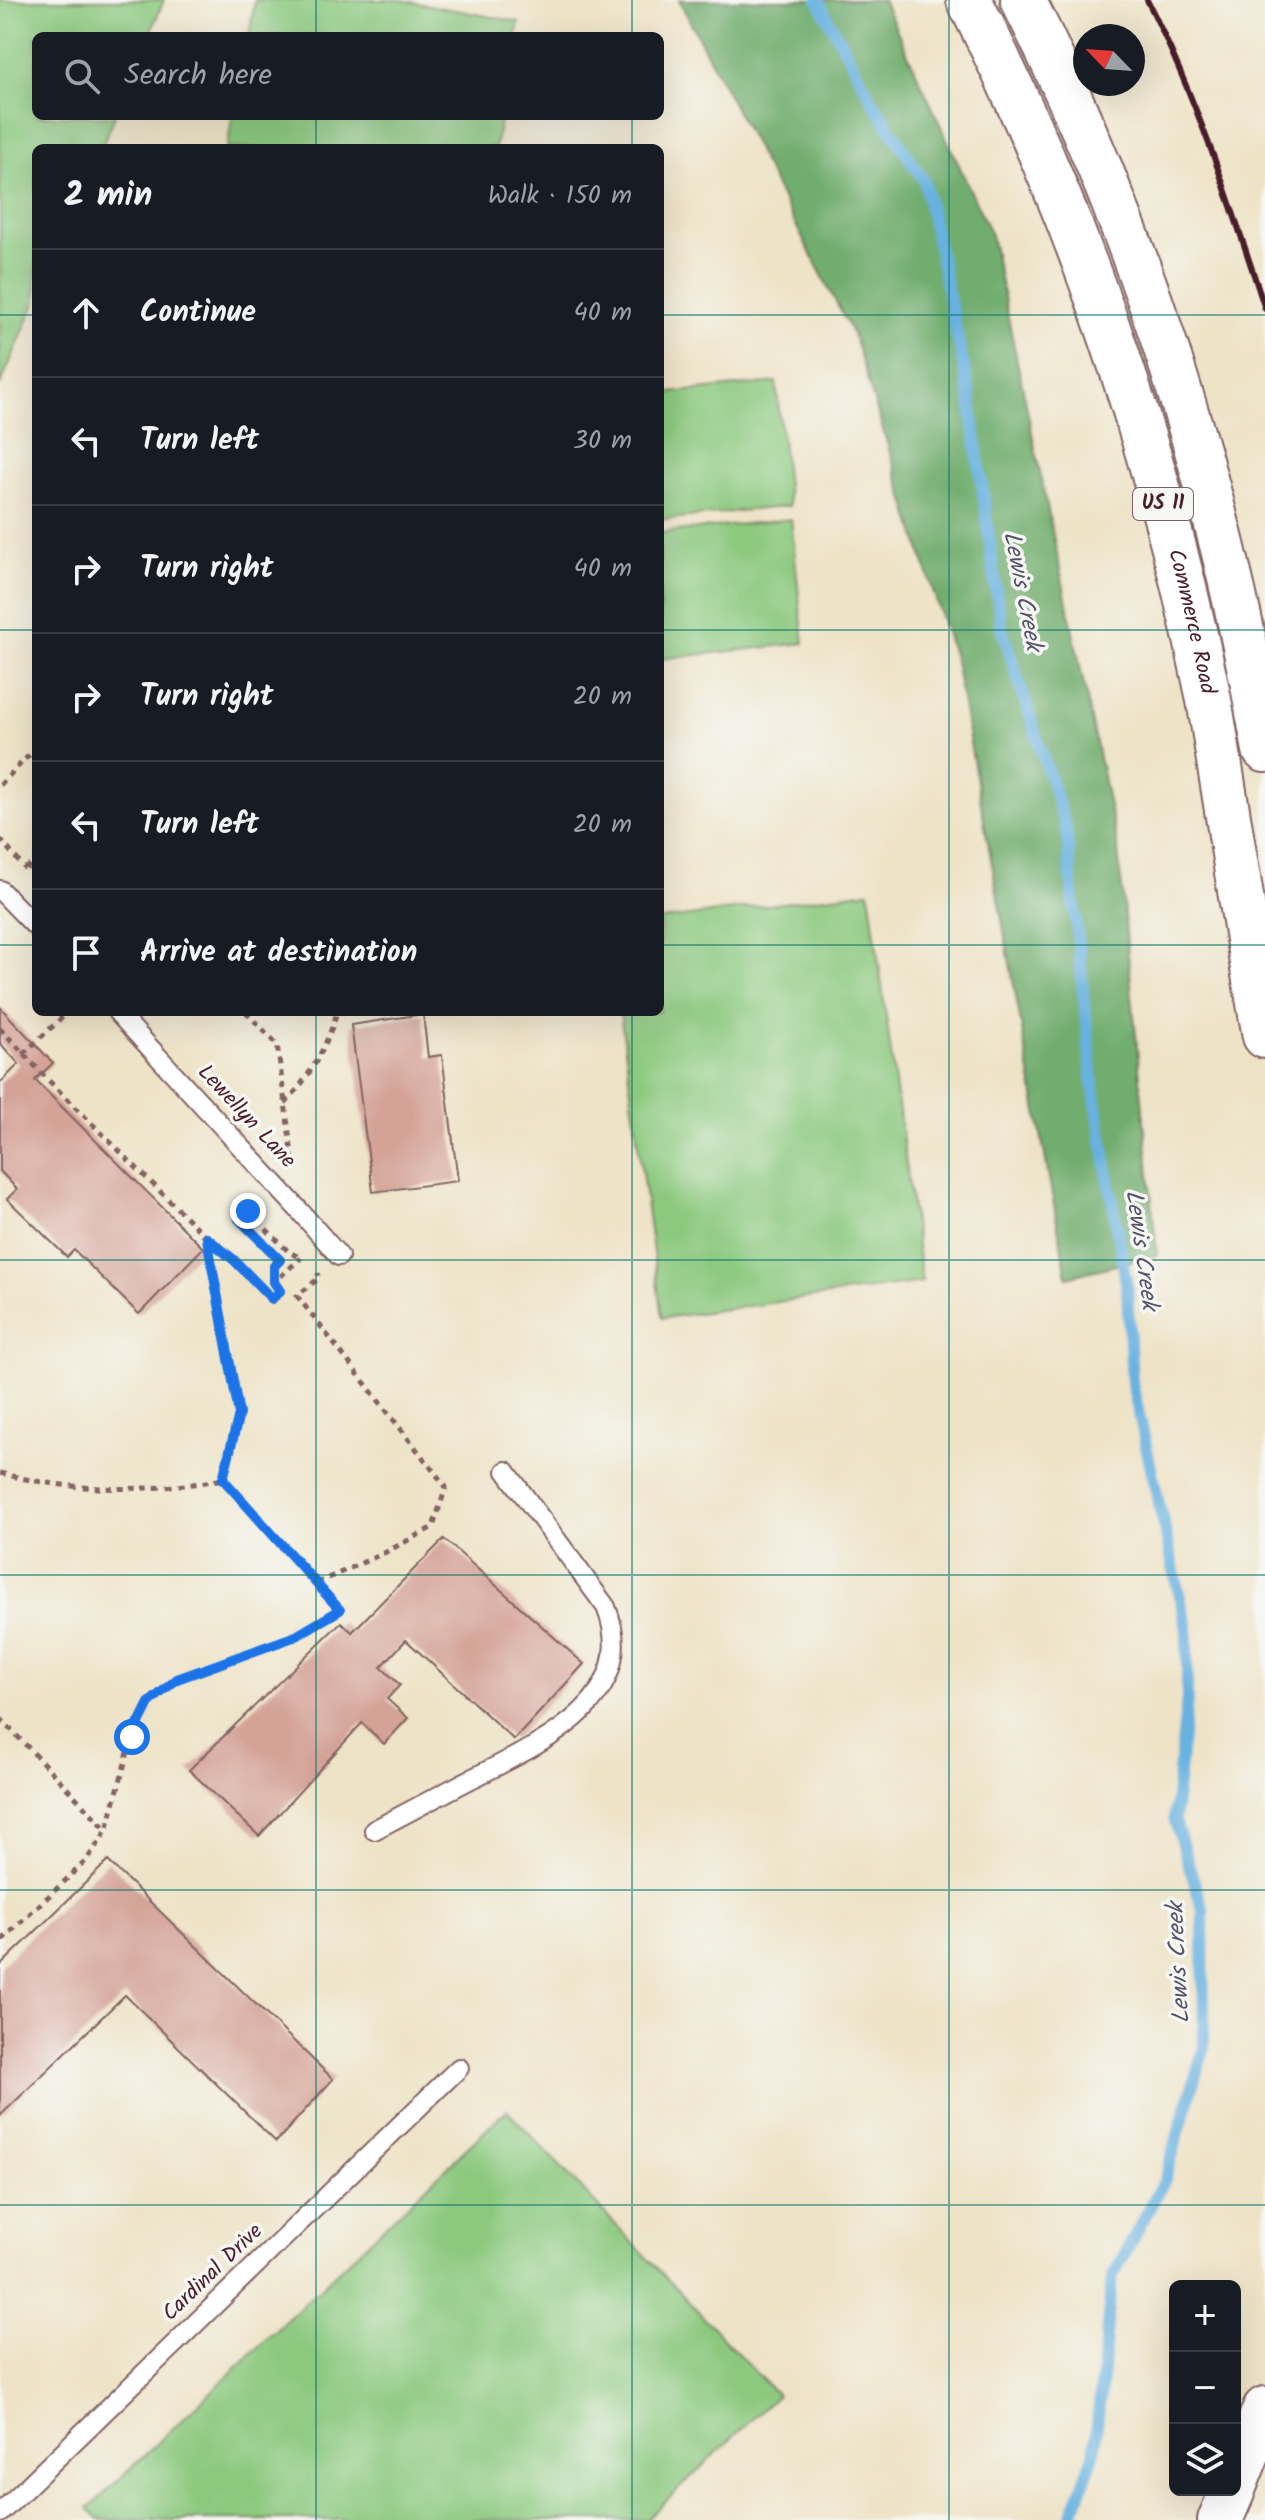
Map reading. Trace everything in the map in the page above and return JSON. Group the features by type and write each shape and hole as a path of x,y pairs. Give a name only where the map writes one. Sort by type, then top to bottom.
{"main road":[{"name":"Commerce Road","path":"969,0 1033,132 1077,238 1138,415 1166,515 1208,692 1265,1036"},
{"name":"Commerce Road","path":"1023,0 1090,143 1135,258 1177,379 1218,522 1265,750"},
{"path":"1241,2469 1265,2409"},
{"path":"1220,2520 1230,2496"}],"lane":[{"path":"8,885 32,921"},
{"name":"Lewellyn Lane","path":"121,1016 339,1256"},
{"path":"374,1830 520,1756 551,1737 590,1704 602,1688 615,1659 613,1624 606,1607 506,1471"},
{"name":"Cardinal Drive","path":"0,2513 459,2068"},
{"path":"0,2513 5,2520"}],"path":[{"path":"0,785 32,752"},
{"path":"0,839 25,869"},
{"path":"8,885 32,862"},
{"path":"23,1054 64,1016"},
{"path":"250,1016 277,1044 294,1171"},
{"path":"285,1103 305,1082 331,1033 336,1016"},
{"path":"0,1028 207,1238 234,1260 272,1299 280,1291 274,1282 274,1266 280,1260 239,1219 248,1211 289,1252 301,1258"},
{"path":"207,1238 239,1414 223,1479"},
{"path":"274,1282 294,1264"},
{"path":"317,1583 433,1527 446,1487 297,1296 319,1278 318,1267"},
{"path":"0,1473 29,1481 104,1489 197,1484 223,1479"},
{"path":"0,1942 86,1861 107,1830 132,1737 149,1703 177,1679 296,1636 340,1610 223,1479"},
{"path":"0,1718 107,1830"}],"green space":[{"path":"0,0 164,0 151,32 32,32 32,120 113,120 103,144 32,144 32,310 0,386"},
{"path":"255,0 401,0 519,22 517,32 250,32"},
{"path":"679,0 883,0 991,235 1118,849 1157,1255 1067,1277 955,661 854,337"},
{"path":"232,120 500,120 496,144 228,144"},
{"path":"776,382 789,506 664,520 664,394"},
{"path":"791,519 804,643 664,659 664,533"},
{"path":"869,891 922,1282 662,1318 621,1016 664,1016 664,919"},
{"path":"507,2110 777,2395 646,2520 99,2520 88,2509"}],"building":[{"path":"0,1007 53,1063 35,1080 203,1248 139,1314 74,1250 67,1257 7,1199 17,1189 0,1171 0,1083 19,1064 0,1043"},
{"path":"423,1016 428,1057 442,1055 458,1181 373,1192 351,1025"},
{"path":"444,1539 584,1664 514,1740 406,1640 381,1667 400,1685 387,1699 408,1718 384,1744 362,1723 259,1836 189,1770 341,1622 352,1632"},
{"path":"108,1861 333,2079 276,2142 125,1995 0,2116 0,1966"}],"waterway":[{"name":"Lewis Creek","path":"818,0 873,102 924,181 970,396 1001,626 1066,828 1093,1084 1127,1288 1132,1383 1187,1629 1187,1699 1174,1818 1203,1910 1204,2048 1165,2179 1112,2278 1094,2455 1070,2520"}],"railway":[{"path":"1147,0 1197,114 1265,309"}],"route":[{"path":"132,1737 149,1703 177,1679 296,1636 340,1610 223,1479 239,1414 207,1238 234,1260 272,1299 280,1291 274,1282 274,1266 280,1260 239,1219 248,1211"}]}
